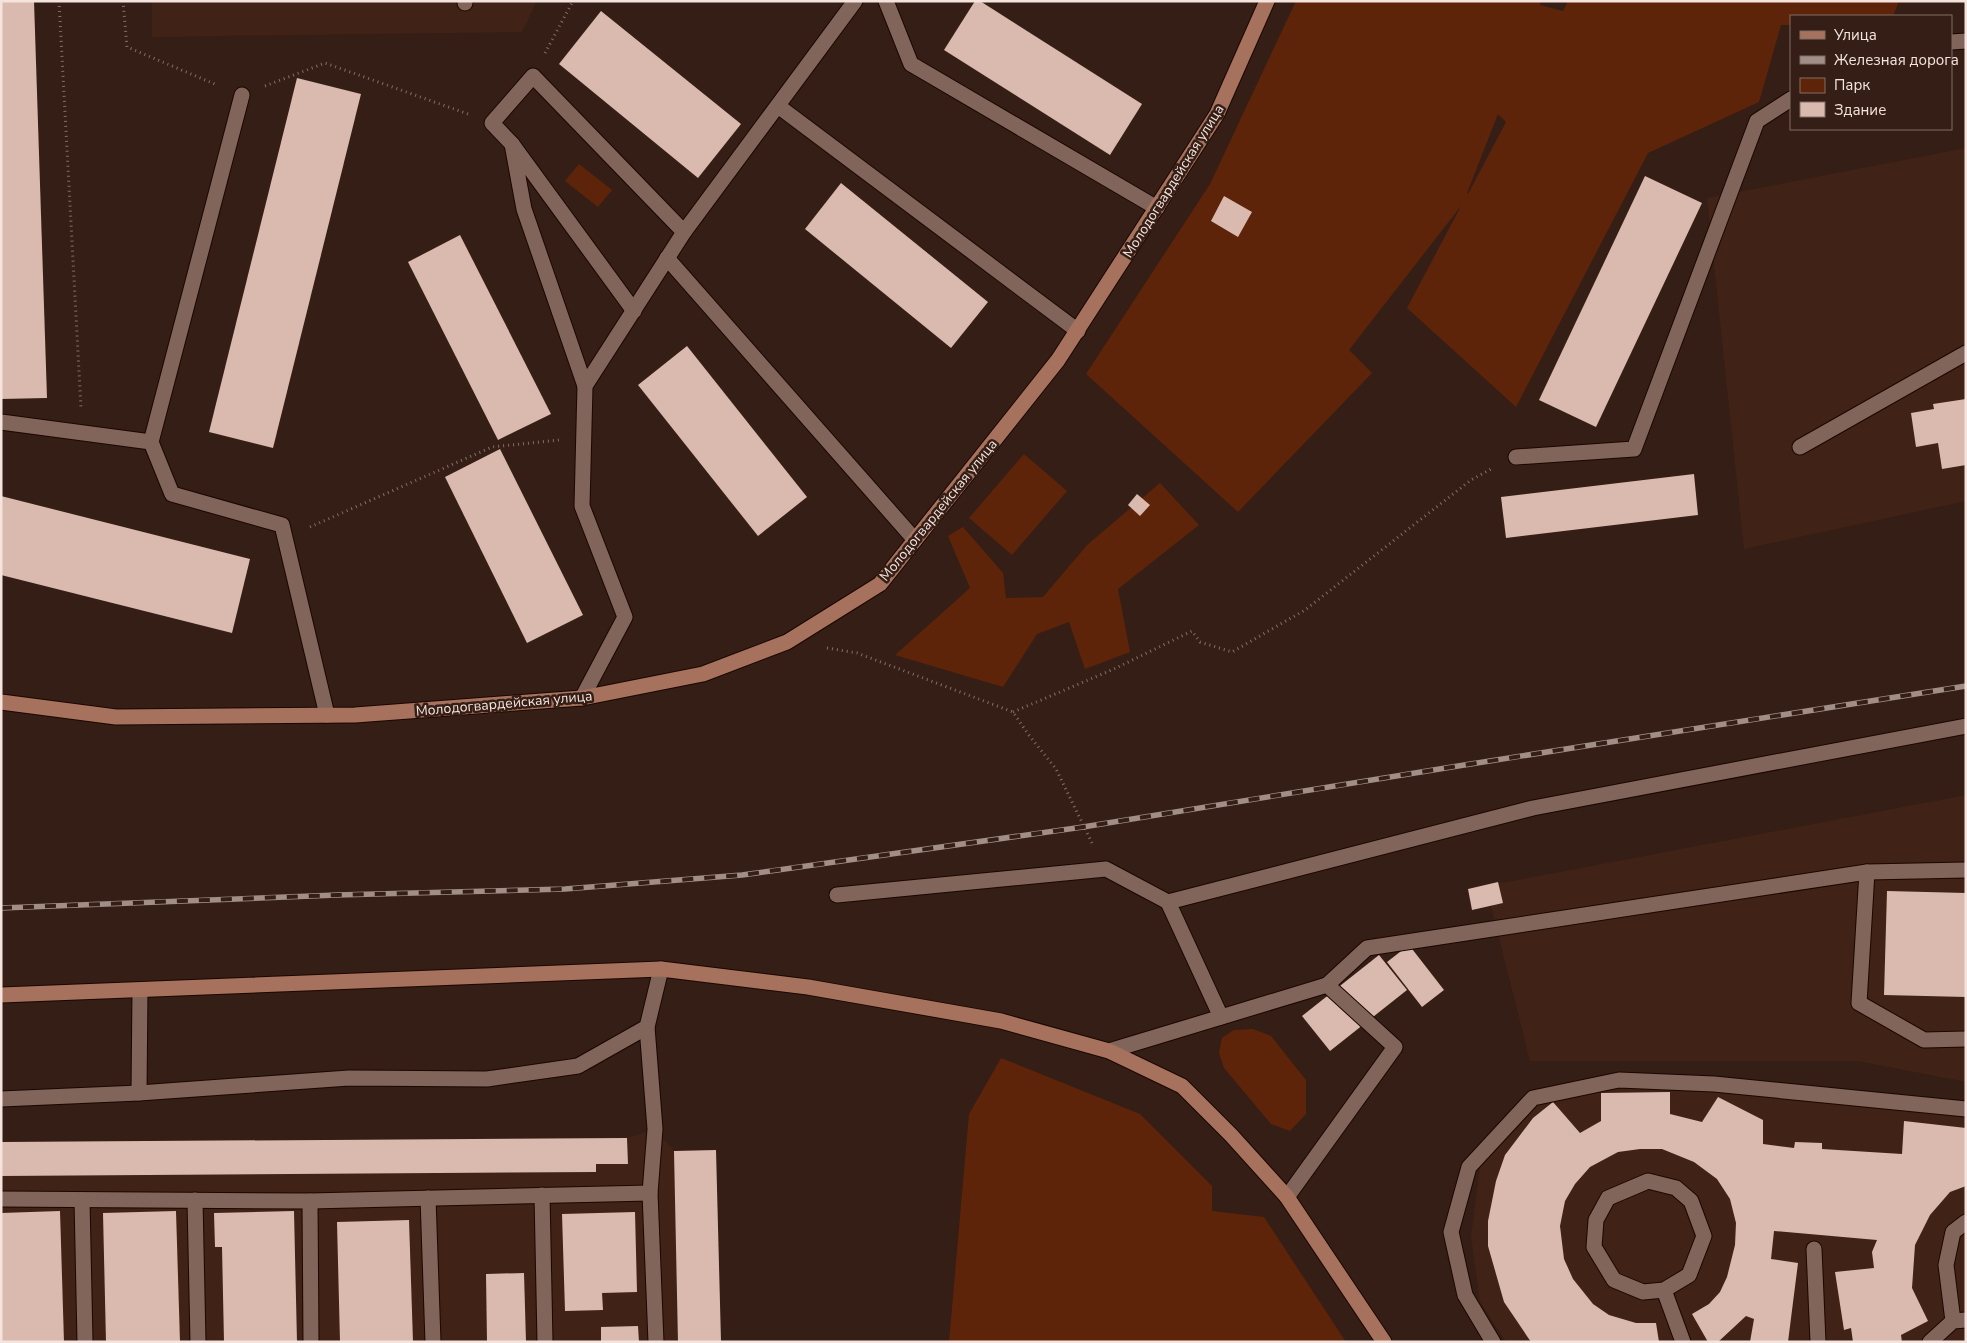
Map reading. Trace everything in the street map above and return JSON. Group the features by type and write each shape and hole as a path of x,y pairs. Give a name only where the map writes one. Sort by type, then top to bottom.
{"street":[{"name":"Молодогвардейская улица","path":"1,702 116,717 355,715 582,698 703,674 787,642 880,584 1058,360 1218,114 1267,1"},
{"path":"1,995 662,969 808,987 1001,1021 1109,1051 1182,1086 1288,1197 1384,1342"}],"lane":[{"path":"585,386 684,232 855,1"},
{"path":"886,1 911,64 1157,208"},
{"path":"1952,42 1966,41"},
{"path":"634,311 512,144 492,123 534,76 684,232"},
{"path":"242,95 151,442 172,494 282,525 327,715"},
{"path":"1516,457 1634,449 1757,121 1790,101"},
{"path":"778,106 1078,331"},
{"path":"512,144 524,209 585,386 582,506 625,617 582,698"},
{"path":"667,258 915,540"},
{"path":"1800,447 1966,353"},
{"path":"1,422 151,442"},
{"path":"1168,902 1533,808 1966,726"},
{"path":"838,895 1106,869 1168,902 1221,1017"},
{"path":"1109,1051 1327,985 1367,948 1867,872 1966,870"},
{"path":"1867,872 1859,1003 1924,1040 1966,1039"},
{"path":"656,1342 650,1193 655,1129 647,1027 662,969"},
{"path":"1288,1197 1395,1047 1327,985"},
{"path":"139,1093 140,990"},
{"path":"1,1099 139,1093 349,1078 487,1079 578,1066 647,1027"},
{"path":"1493,1342 1465,1295 1451,1232 1469,1167 1533,1098 1619,1080 1714,1084 1966,1109"},
{"path":"1648,1181 1676,1188 1691,1201 1704,1236 1688,1275 1664,1290 1642,1292 1614,1280 1594,1247 1596,1220 1608,1198 1648,1181"},
{"path":"1,1199 310,1202 650,1193"},
{"path":"542,1195 545,1342"},
{"path":"428,1198 433,1342"},
{"path":"82,1200 85,1342"},
{"path":"195,1200 198,1342"},
{"path":"310,1202 311,1342"},
{"path":"1930,1342 1959,1321 1946,1265 1953,1232 1966,1222"},
{"path":"1814,1249 1818,1342"},
{"path":"1664,1290 1683,1342"}],"path":[{"path":"59,1 82,433"},
{"path":"123,1 127,47 242,95 325,63 492,123"},
{"path":"534,76 573,1"},
{"path":"286,538 492,447 584,437"},
{"path":"1013,712 1114,669 1192,631 1200,642 1232,652 1306,610 1471,480 1516,457"},
{"path":"787,642 857,653 1013,712 1056,769 1083,827 1106,869"}],"shaded area":[{"path":"152,1 537,1 522,32 152,37"},
{"path":"1966,148 1966,501 1744,549 1707,198"},
{"path":"1966,795 1966,1082 1857,1061 1530,1061 1486,886"},
{"path":"1672,1083 1966,1115 1966,1342 1506,1342 1480,1302 1471,1237 1480,1167 1546,1091"},
{"path":"655,1129 674,1151 716,1150 721,1342 1,1342 1,1142 627,1138"}],"green space":[{"path":"1296,1 1541,1 1540,5 1563,11 1568,1 1899,1 1893,15 1790,15 1790,25 1781,25 1759,102 1648,153 1516,407 1407,308 1461,206 1349,350 1372,373 1238,512 1086,374 1210,184","holes":["1498,114 1506,122 1467,193"]},
{"path":"579,164 612,190 598,207 565,181"},
{"path":"1024,454 1067,491 1012,555 969,518"},
{"path":"1160,483 1199,525 1118,589 1130,652 1085,669 1069,622 1037,634 1003,687 895,655 970,588 948,536 963,527 1003,573 1006,598 1043,597 1087,545"},
{"path":"1253,1029 1271,1036 1306,1080 1306,1114 1290,1131 1271,1124 1224,1068 1219,1053 1222,1038 1234,1030"},
{"path":"1001,1058 1140,1114 1212,1186 1212,1211 1264,1217 1346,1342 949,1342 969,1114"}],"building":[{"path":"1,1 34,1 47,398 1,399"},
{"path":"975,1 980,1 1142,104 1110,155 944,50"},
{"path":"601,11 741,124 698,178 559,64"},
{"path":"297,78 361,94 273,448 209,432"},
{"path":"1645,176 1702,203 1596,427 1539,400"},
{"path":"841,183 988,302 951,348 805,229"},
{"path":"1224,196 1252,212 1238,237 1211,221"},
{"path":"460,235 551,414 498,440 408,262"},
{"path":"687,346 807,497 758,536 638,385"},
{"path":"1966,399 1966,465 1942,469 1938,443 1916,447 1911,413 1934,409 1933,404"},
{"path":"500,449 583,615 527,643 445,477"},
{"path":"1694,474 1698,515 1506,538 1501,497"},
{"path":"1137,494 1150,505 1140,516 1128,505"},
{"path":"1,496 250,559 232,633 1,575"},
{"path":"1498,882 1503,903 1472,910 1468,889"},
{"path":"1887,891 1966,893 1966,997 1884,995"},
{"path":"1409,945 1444,990 1422,1007 1387,962"},
{"path":"1379,955 1407,990 1330,1051 1302,1016"},
{"path":"1670,1092 1670,1114 1702,1122 1718,1097 1763,1120 1763,1144 1794,1148 1795,1142 1822,1143 1822,1149 1902,1154 1904,1121 1966,1128 1966,1186 1950,1192 1930,1215 1915,1245 1912,1288 1928,1321 1901,1335 1902,1342 1853,1342 1851,1328 1844,1330 1835,1272 1874,1268 1872,1252 1877,1240 1774,1231 1771,1259 1798,1263 1788,1342 1750,1342 1754,1319 1746,1316 1718,1342 1708,1342 1692,1314 1709,1304 1720,1292 1727,1277 1735,1245 1736,1223 1730,1199 1717,1179 1694,1162 1662,1149 1640,1149 1618,1152 1590,1167 1575,1184 1565,1201 1560,1226 1564,1259 1573,1279 1593,1304 1609,1315 1636,1323 1656,1323 1659,1342 1531,1342 1504,1302 1488,1246 1488,1221 1496,1181 1505,1155 1533,1118 1553,1102 1580,1133 1601,1121 1601,1093"},
{"path":"627,1138 628,1164 596,1164 596,1172 1,1176 1,1142"},
{"path":"716,1150 721,1342 678,1342 674,1151"},
{"path":"60,1211 64,1342 1,1342 1,1213"},
{"path":"176,1211 180,1342 106,1342 103,1213"},
{"path":"294,1211 297,1342 224,1342 222,1247 215,1247 214,1213"},
{"path":"635,1212 637,1292 602,1293 603,1310 565,1311 562,1214"},
{"path":"409,1220 413,1342 340,1342 337,1222"},
{"path":"524,1273 526,1342 487,1342 486,1274"},
{"path":"638,1326 639,1342 601,1342 601,1327"}],"railway":[{"path":"1,908 337,895 565,889 742,875 1083,827 1966,686"}]}
